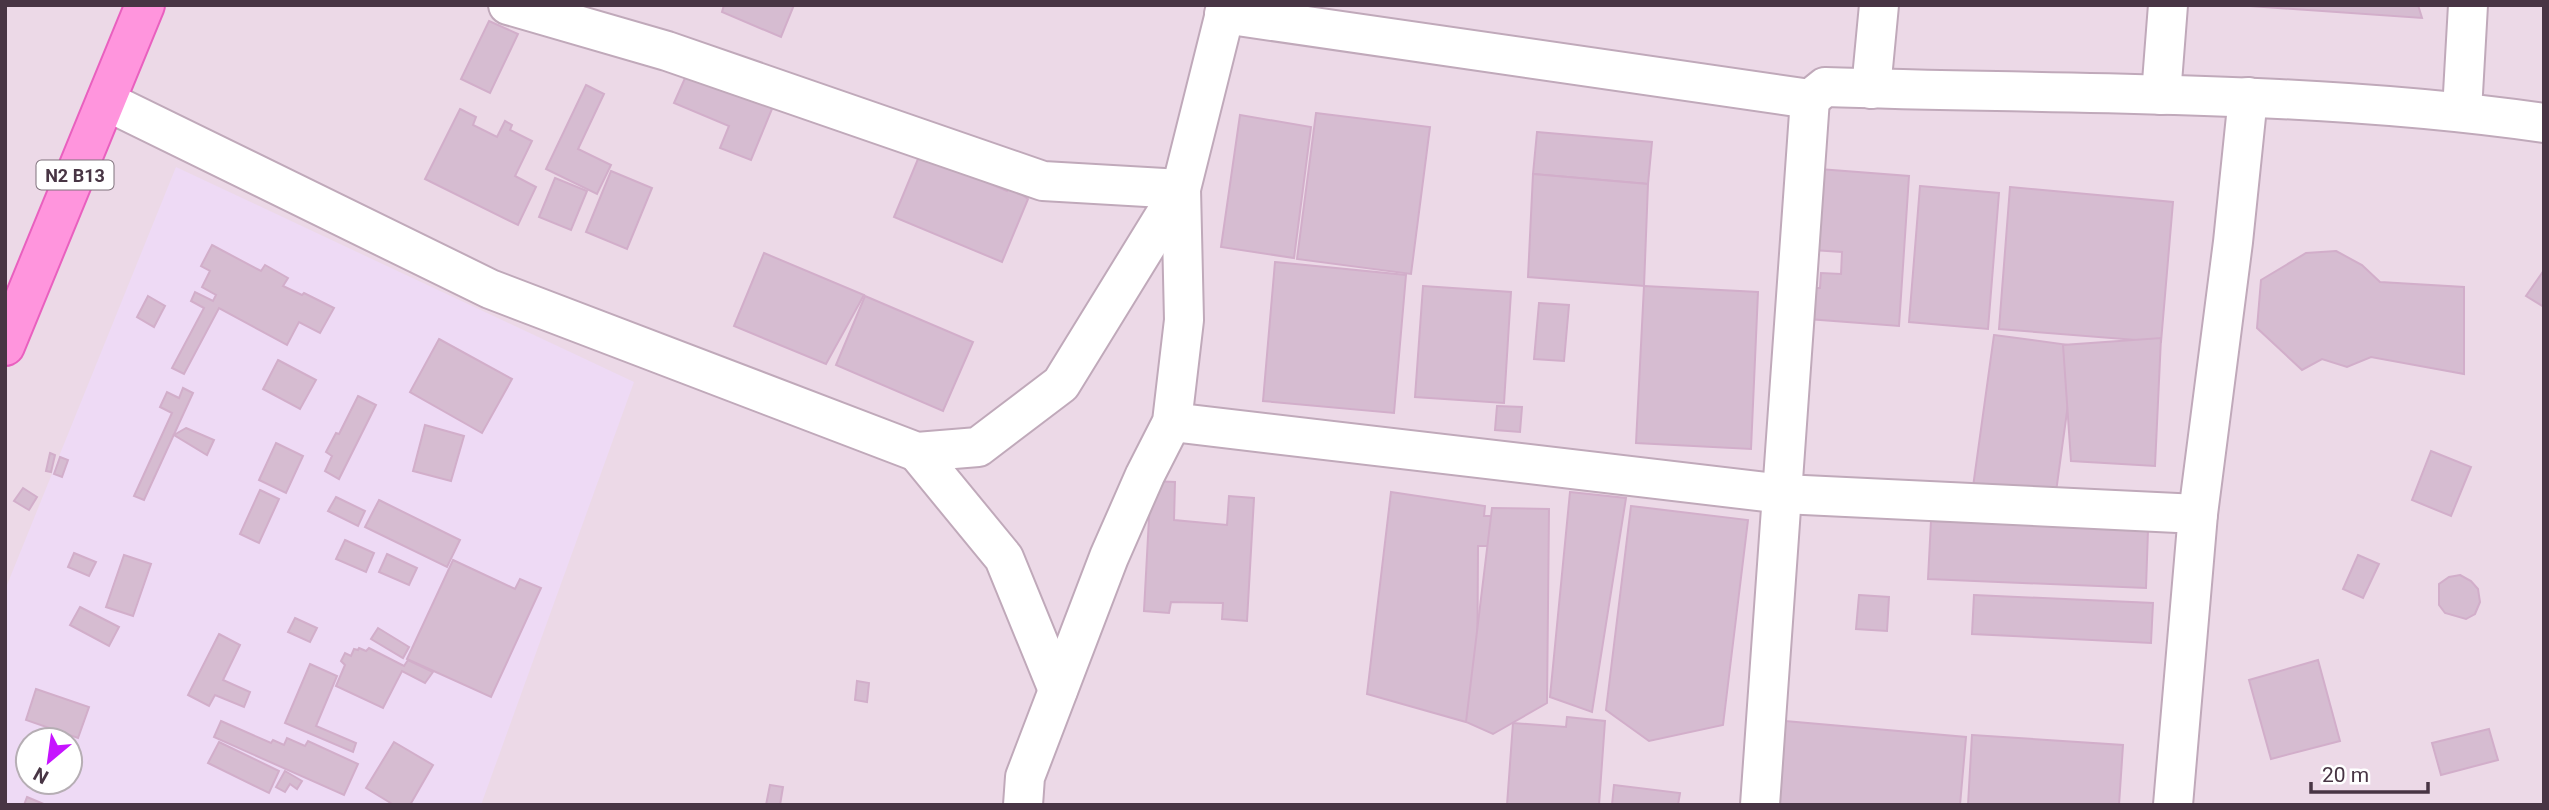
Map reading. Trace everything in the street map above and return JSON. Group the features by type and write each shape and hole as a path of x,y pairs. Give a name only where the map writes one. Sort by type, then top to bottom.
{"main road":[{"name":"N2 B13","path":"5,346 145,5"}],"street":[{"path":"508,5 667,51 1043,181 1181,189"},
{"path":"1871,89 1879,5"},
{"path":"2161,95 2168,5"},
{"path":"2462,111 2468,5"},
{"path":"1023,805 1025,777 1109,557 1172,422 1184,320 1181,189 1226,10 1810,99 1825,88 2248,97 2462,111 2544,123"},
{"path":"2173,805 2198,514 2233,242 2248,97"},
{"path":"1760,805 1810,99"},
{"path":"106,101 490,289 917,452 978,447 1061,384 1181,189"},
{"path":"1172,422 1783,494 2198,514"},
{"path":"917,452 1004,558 1058,690"}],"shaded area":[{"path":"5,5 2544,5 2544,805 5,805"},
{"path":"176,167 634,382 481,805 5,805 5,590"}],"building":[{"path":"724,5 794,5 781,37 722,12"},
{"path":"2236,5 2418,5 2422,18"},
{"path":"489,21 518,34 490,93 461,79"},
{"path":"689,69 774,104 751,160 720,148 729,126 674,103"},
{"path":"586,85 604,94 578,149 611,165 597,194 546,169"},
{"path":"460,109 476,117 473,125 497,137 505,121 512,125 510,130 532,141 515,176 536,187 518,225 425,179"},
{"path":"1316,113 1430,127 1411,274 1297,259"},
{"path":"1240,115 1311,127 1294,258 1221,247"},
{"path":"1537,132 1652,142 1648,184 1533,174"},
{"path":"920,154 1007,191 1010,186 1028,199 1002,262 894,217"},
{"path":"1819,169 1909,176 1899,326 1808,319 1810,288 1820,288 1821,273 1841,274 1842,252 1813,250"},
{"path":"611,171 652,188 627,249 586,232"},
{"path":"1533,174 1648,184 1644,286 1528,277"},
{"path":"555,178 587,191 571,230 539,217"},
{"path":"1920,186 1999,193 1988,329 1909,322"},
{"path":"2010,187 2173,202 2161,342 1999,329"},
{"path":"212,245 261,271 265,265 288,278 283,286 334,308 320,333 299,322 287,345 219,308 184,374 172,368 204,308 191,301 195,292 213,301 216,295 202,287 210,271 201,266"},
{"path":"2336,251 2362,265 2380,282 2464,287 2464,374 2371,357 2347,367 2322,359 2302,370 2257,328 2261,280 2306,253"},
{"path":"764,253 864,295 826,364 734,326"},
{"path":"1275,262 1406,275 1394,413 1263,401"},
{"path":"2544,270 2544,307 2526,296"},
{"path":"1423,286 1511,292 1504,403 1415,397"},
{"path":"1644,286 1758,292 1751,449 1636,443"},
{"path":"148,296 165,306 154,327 137,317"},
{"path":"865,296 973,342 943,411 836,365"},
{"path":"1539,303 1569,305 1564,361 1534,359"},
{"path":"1994,335 2076,346 2055,499 1973,487"},
{"path":"2161,338 2155,466 2071,461 2063,345"},
{"path":"439,339 512,379 482,433 410,392"},
{"path":"278,360 316,380 300,409 263,389"},
{"path":"183,388 193,393 144,500 134,496 172,413 160,407 167,392 179,398"},
{"path":"358,396 376,405 339,479 325,471 332,456 326,452 336,433 339,434"},
{"path":"1497,406 1522,407 1520,432 1495,430"},
{"path":"425,425 464,436 451,481 413,471"},
{"path":"186,428 214,440 207,455 174,435"},
{"path":"276,443 303,456 286,493 259,480"},
{"path":"2431,451 2471,467 2451,516 2412,500"},
{"path":"50,453 55,455 51,472 46,471"},
{"path":"60,457 68,460 62,477 54,474"},
{"path":"1151,481 1175,482 1174,520 1227,525 1229,496 1254,498 1247,621 1222,619 1223,603 1171,602 1169,613 1144,611"},
{"path":"23,488 37,497 29,510 14,501"},
{"path":"260,490 279,499 259,543 240,534"},
{"path":"1391,492 1485,506 1484,516 1493,516 1493,546 1478,546 1477,707 1466,722 1367,694"},
{"path":"1570,492 1626,498 1592,712 1550,697"},
{"path":"336,497 365,511 358,526 328,511"},
{"path":"379,500 460,540 447,567 365,527"},
{"path":"1631,506 1748,520 1723,725 1649,741 1606,710"},
{"path":"1492,508 1549,509 1547,703 1493,734 1466,722"},
{"path":"1931,521 2148,530 2146,588 1928,579"},
{"path":"345,540 374,553 366,572 336,559"},
{"path":"74,553 96,562 89,576 68,567"},
{"path":"387,554 417,568 409,585 379,572"},
{"path":"124,555 151,564 133,616 106,607"},
{"path":"2358,555 2379,564 2363,598 2343,589"},
{"path":"453,560 515,589 520,579 541,588 491,697 407,659"},
{"path":"2460,575 2478,589 2480,602 2475,614 2466,619 2445,613 2439,605 2439,584 2449,577"},
{"path":"1859,595 1889,597 1887,631 1856,629"},
{"path":"1974,595 2153,603 2151,643 1972,634"},
{"path":"80,607 119,627 109,646 70,625"},
{"path":"295,618 317,628 310,642 288,632"},
{"path":"378,628 409,647 403,658 371,639"},
{"path":"219,634 240,645 223,680 250,692 244,707 215,695 209,706 188,695"},
{"path":"369,648 404,666 408,660 433,672 425,683 402,671 383,708 336,686 345,665 341,661 345,653 351,656 354,649 366,651"},
{"path":"2318,660 2340,741 2271,759 2249,680"},
{"path":"310,664 337,676 316,726 356,743 353,752 285,723"},
{"path":"857,681 869,683 867,702 855,700"},
{"path":"36,689 89,707 82,726 43,726 26,720"},
{"path":"1567,717 1605,721 1599,805 1507,805 1513,723 1566,727"},
{"path":"221,721 271,743 273,740 284,745 287,738 305,746 308,741 358,764 344,795 214,737"},
{"path":"1785,721 1966,737 1960,805 1777,805"},
{"path":"2489,729 2498,760 2441,775 2432,743"},
{"path":"1972,735 2123,745 2119,805 1968,805"},
{"path":"219,742 279,771 269,793 208,763"},
{"path":"394,742 433,765 410,805 394,805 366,788"},
{"path":"285,771 302,781 297,789 290,784 285,792 276,787"},
{"path":"770,785 783,787 780,805 766,805"},
{"path":"1614,785 1680,793 1678,805 1612,805"},
{"path":"27,797 46,805 24,805"}]}
